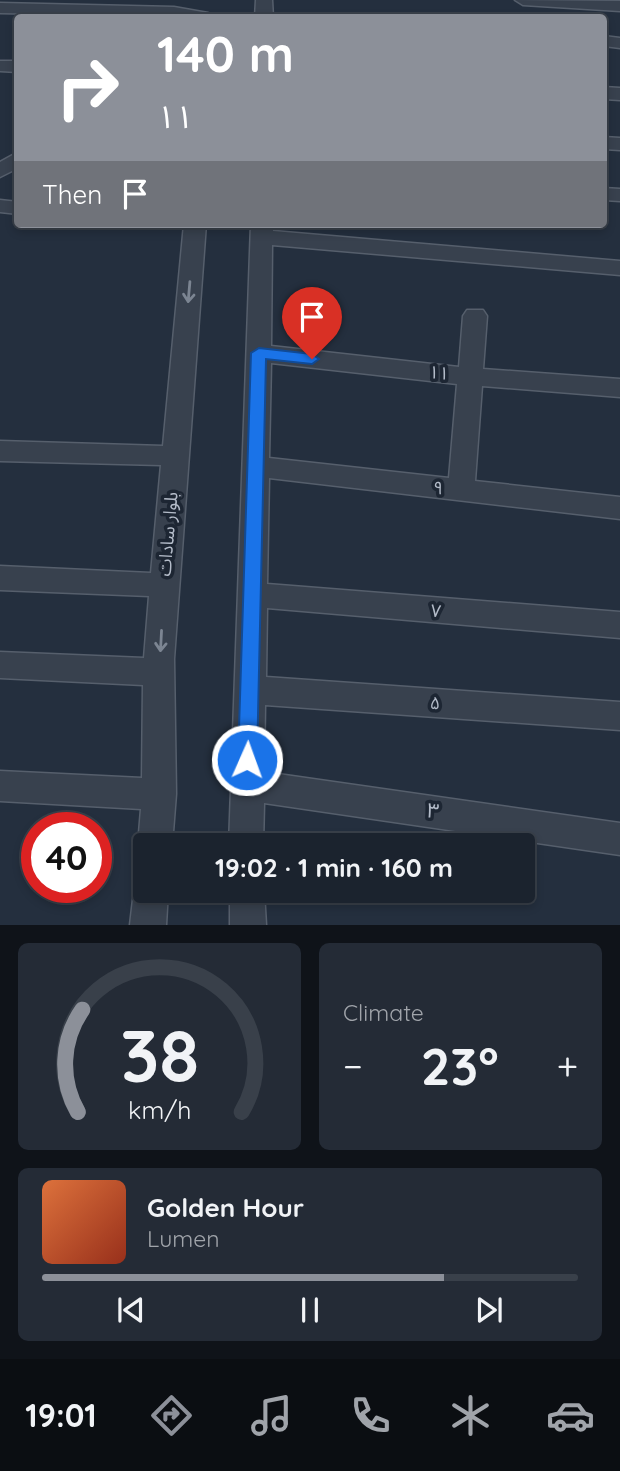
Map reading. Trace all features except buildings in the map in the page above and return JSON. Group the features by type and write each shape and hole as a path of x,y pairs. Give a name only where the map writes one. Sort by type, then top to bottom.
{"street":[{"path":"523,0 620,6"},
{"path":"0,8 185,14"},
{"name":"بلوار سادات","path":"156,833 159,794 159,672 164,585 195,228"},
{"path":"246,833 262,231 620,268"},
{"path":"461,490 475,316"},
{"name":"۱۱","path":"259,353 471,377 620,388"},
{"path":"0,452 175,456"},
{"name":"۹","path":"256,467 620,508"},
{"path":"0,578 164,585"},
{"name":"۷","path":"253,595 620,625"},
{"path":"0,665 159,672"},
{"name":"۵","path":"250,690 620,716"},
{"name":"۳","path":"246,785 620,839"},
{"path":"0,786 159,794"},
{"path":"148,925 150,903"},
{"path":"247,903 248,925"}],"route":[{"path":"247,760 259,353 312,359"}]}
